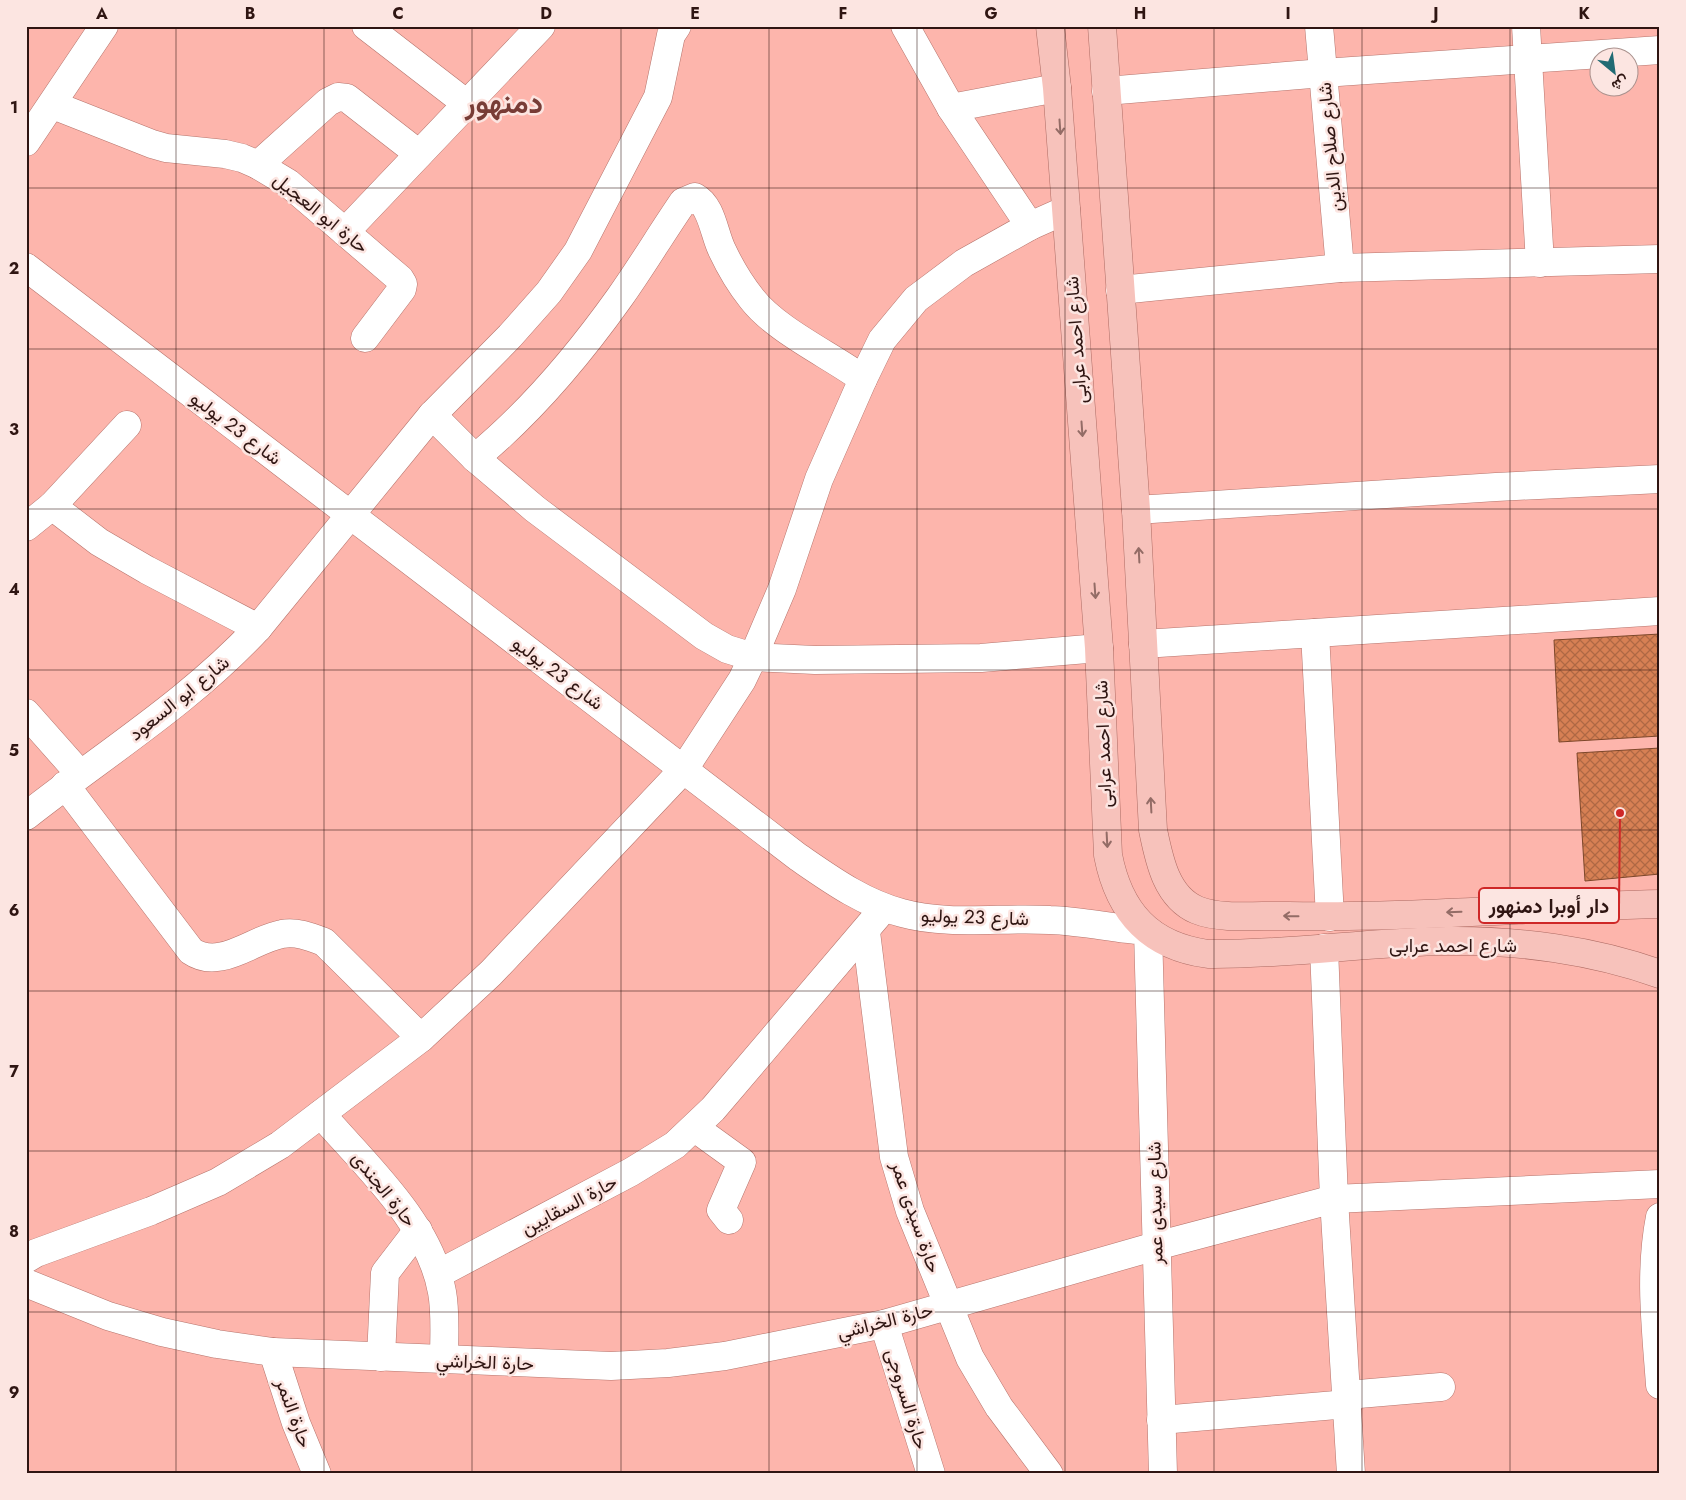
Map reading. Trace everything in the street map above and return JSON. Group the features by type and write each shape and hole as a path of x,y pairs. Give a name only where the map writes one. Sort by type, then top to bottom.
{"main road":[{"name":"شارع احمد عرابى","path":"1050,26 1057,88 1099,648 1108,855 1114,879 1123,901 1134,917 1148,931 1176,947 1208,954 1447,941 1516,944 1586,954 1660,974"},
{"name":"شارع احمد عرابى","path":"1102,26 1136,510 1153,830 1158,853 1171,887 1187,904 1208,912 1330,916 1660,904"}],"street":[{"path":"26,142 53,105 104,26"},
{"path":"366,26 467,104"},
{"path":"346,232 541,26"},
{"name":"شارع ابو السعود","path":"26,816 204,682 258,628 432,415 510,336 549,292 578,251 658,97 671,35 677,26"},
{"path":"905,26 951,108 1030,226"},
{"name":"شارع صلاح الدين","path":"1319,26 1340,268"},
{"path":"1526,26 1540,263"},
{"path":"1106,91 1323,73 1660,50"},
{"path":"951,108 1057,88"},
{"path":"258,166 328,102 338,97 347,98 419,154"},
{"name":"حارة ابو العجيل","path":"53,105 166,148 225,154 242,158 288,183 400,279 403,284 365,338"},
{"path":"475,458 528,411 573,359 620,298 683,202 689,198 695,197 705,205 721,248 733,272 753,300 776,322 862,379"},
{"path":"26,1259 36,1253 151,1211 218,1182 280,1145 421,1038 491,973 684,769 742,680 782,589 819,479 862,379 882,340 916,298 964,263 1030,226 1066,210"},
{"path":"1120,290 1340,268 1660,259"},
{"name":"شارع 23 يوليو","path":"26,267 684,769 824,875 850,891 884,908 902,914 932,918 1050,920 1148,931"},
{"path":"432,415 475,458 535,509 704,636 727,649 753,657 900,661 981,658 1099,648"},
{"path":"26,527 52,506 127,425"},
{"path":"1136,510 1496,487 1660,479"},
{"path":"52,506 99,542 147,570 258,628"},
{"path":"1143,644 1660,611"},
{"path":"1315,633 1330,916"},
{"path":"26,713 191,951 199,956 218,958 283,934 304,935 324,942 421,1038"},
{"name":"حارة السقايين","path":"438,1274 639,1168 675,1145 694,1128 866,932 884,908"},
{"name":"شارع سيدى عمر","path":"1148,931 1163,1474"},
{"name":"حارة سيدى عمر","path":"866,932 894,1157 910,1211 970,1358 998,1407 1049,1474"},
{"path":"1324,948 1334,1199 1352,1474"},
{"name":"حارة الجندى","path":"321,1114 410,1217 418,1230 438,1274 442,1293 444,1360"},
{"path":"694,1128 742,1162 721,1210 729,1220"},
{"name":"حارة الخراشي","path":"26,1283 108,1316 162,1332 217,1344 273,1352 612,1366 668,1363 725,1356 884,1324 1156,1246 1334,1199 1660,1184"},
{"path":"1660,1217 1654,1247 1653,1278 1660,1385"},
{"path":"381,1357 385,1273 418,1230"},
{"name":"حارة السروجى","path":"884,1324 931,1474"},
{"name":"حارة النمر","path":"273,1352 296,1423 317,1474"},
{"path":"1161,1420 1441,1388"}],"building":[{"path":"1660,634 1660,736 1559,742 1554,640"},
{"path":"1660,748 1660,874 1585,881 1577,753"}],"place":[{"name":"دار أوبرا دمنهور","path":"1620,813"}],"district":[{"name":"دمنهور","path":"504,103"}]}
